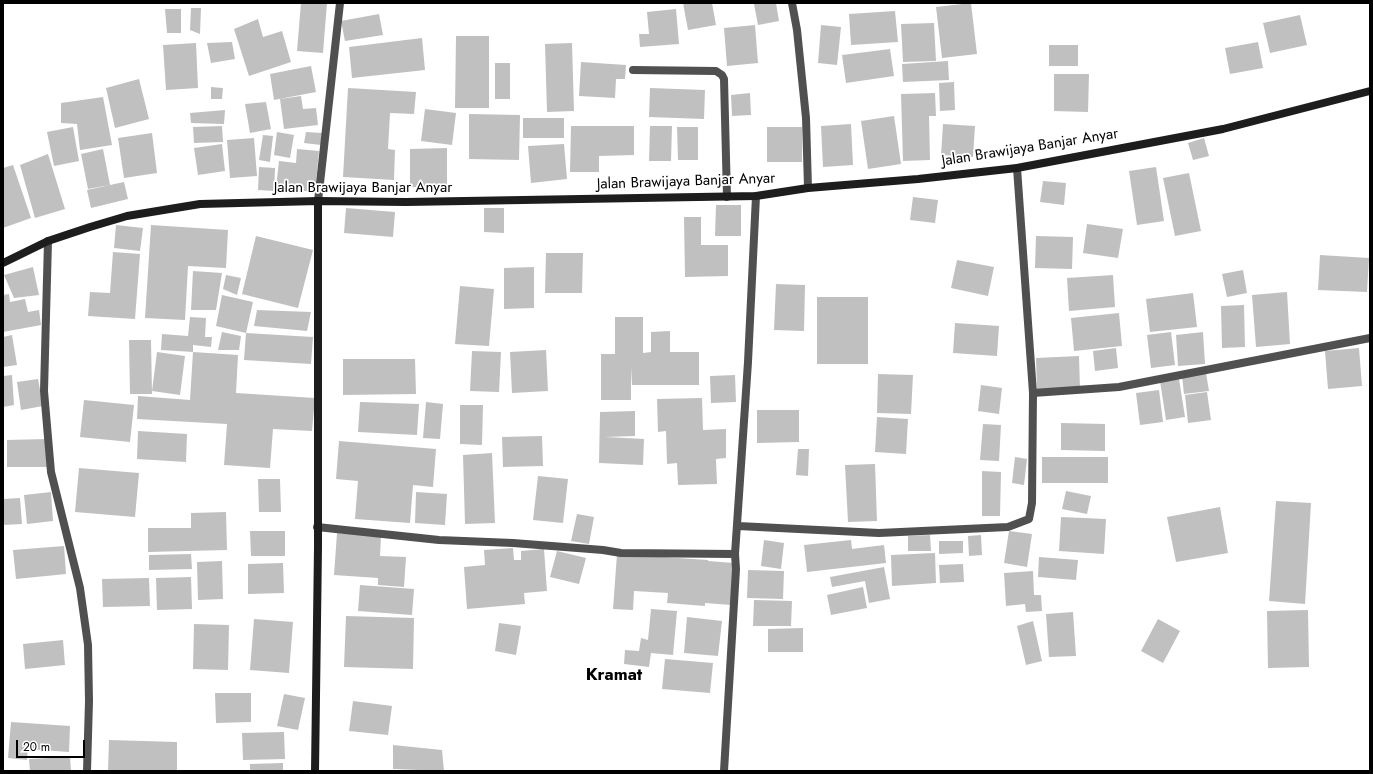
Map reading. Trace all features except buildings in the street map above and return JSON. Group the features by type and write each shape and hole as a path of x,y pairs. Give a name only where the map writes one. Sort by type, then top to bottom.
{"street":[{"path":"315,771 318,201 340,3"},
{"path":"792,3 797,30 806,118 808,188"},
{"path":"633,70 716,71 722,75 724,79 727,197"},
{"name":"Jalan Brawijaya Banjar Anyar","path":"3,263 48,241 90,227 127,216 200,204 318,201 406,202 756,196 808,188 918,179 1017,168 1223,129 1370,91"},
{"path":"738,526 879,533 1008,527 1020,524 1029,519 1032,503 1033,393 1017,168"},
{"path":"724,771 736,569 735,554 748,362 756,196"},
{"path":"48,241 44,391 51,472 80,588 88,645 89,701 87,771"},
{"path":"1033,393 1119,387 1370,338"},
{"path":"317,527 439,540 513,543 603,550 621,553 735,554"}],"district":[{"name":"Kramat","path":"614,676"}]}
